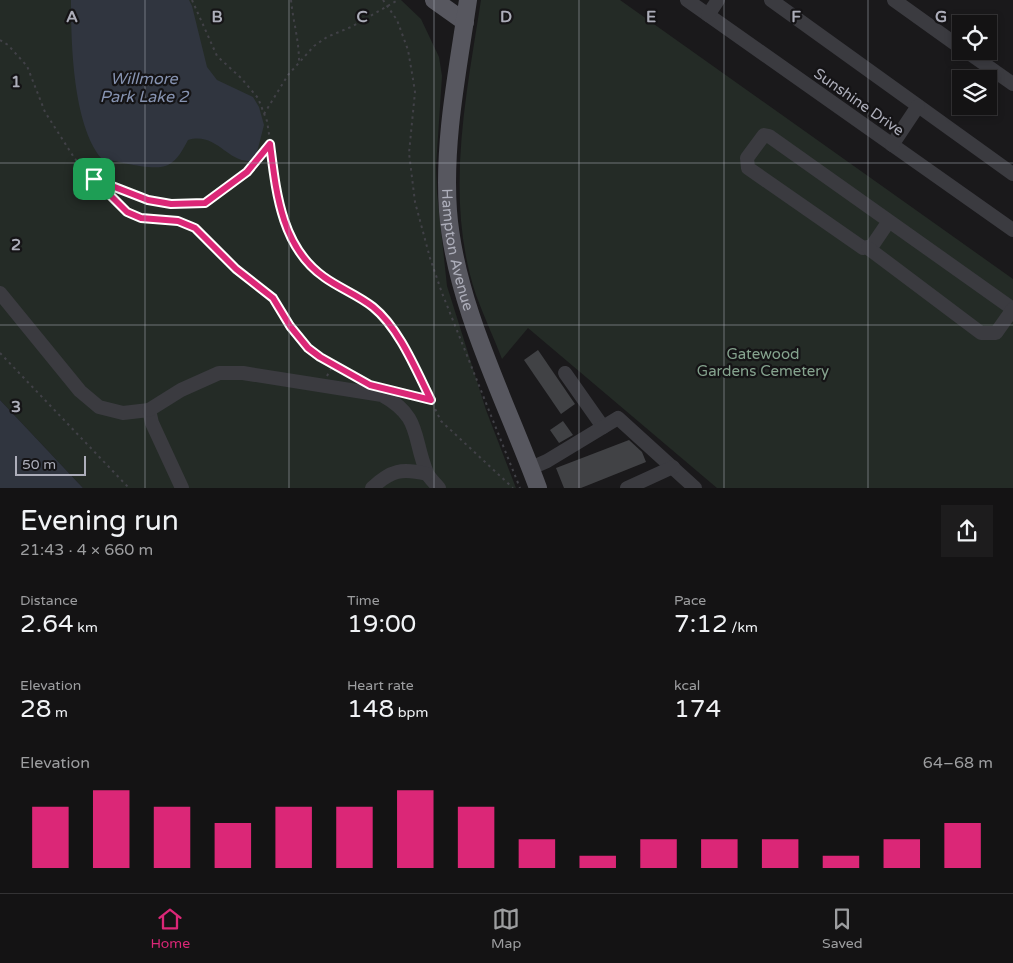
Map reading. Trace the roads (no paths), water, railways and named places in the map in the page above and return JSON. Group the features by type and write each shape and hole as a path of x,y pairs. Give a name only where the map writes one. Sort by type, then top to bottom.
{"main road":[{"path":"434,0 464,22"},
{"name":"Hampton Avenue","path":"468,0 448,162 448,212 454,255 470,311 538,488"}],"street":[{"name":"Sunshine Drive","path":"687,0 1013,230"},
{"path":"708,15 718,0"},
{"path":"771,0 1013,174"},
{"path":"894,0 952,42"},
{"path":"979,60 1013,84"},
{"path":"892,145 918,106"},
{"path":"868,248 872,254 981,333 996,333 1013,309 889,221 769,136 764,135 747,158 748,168 863,248 872,246 889,221"},
{"path":"0,293 80,391 99,407 124,413 149,410 181,390 219,373 243,373 382,395 394,402 405,412 415,427 427,474 439,488"},
{"path":"565,372 603,427"},
{"path":"149,410 152,423 182,488"},
{"path":"531,468 547,461 618,418 695,488"},
{"path":"627,488 673,467"},
{"path":"372,488 383,478 406,469 427,474"}],"water":[{"name":"Willmore Park Lake 2","path":"71,0 189,0 207,67 217,80 253,97 259,107 264,125 255,160 246,161 238,159 216,144 198,139 188,140 175,160 162,167 145,167 101,158 84,125 79,104 73,60"},
{"path":"0,400 83,488 0,488"}],"park label":[{"name":"Gatewood Gardens Cemetery","path":"763,362"}]}
